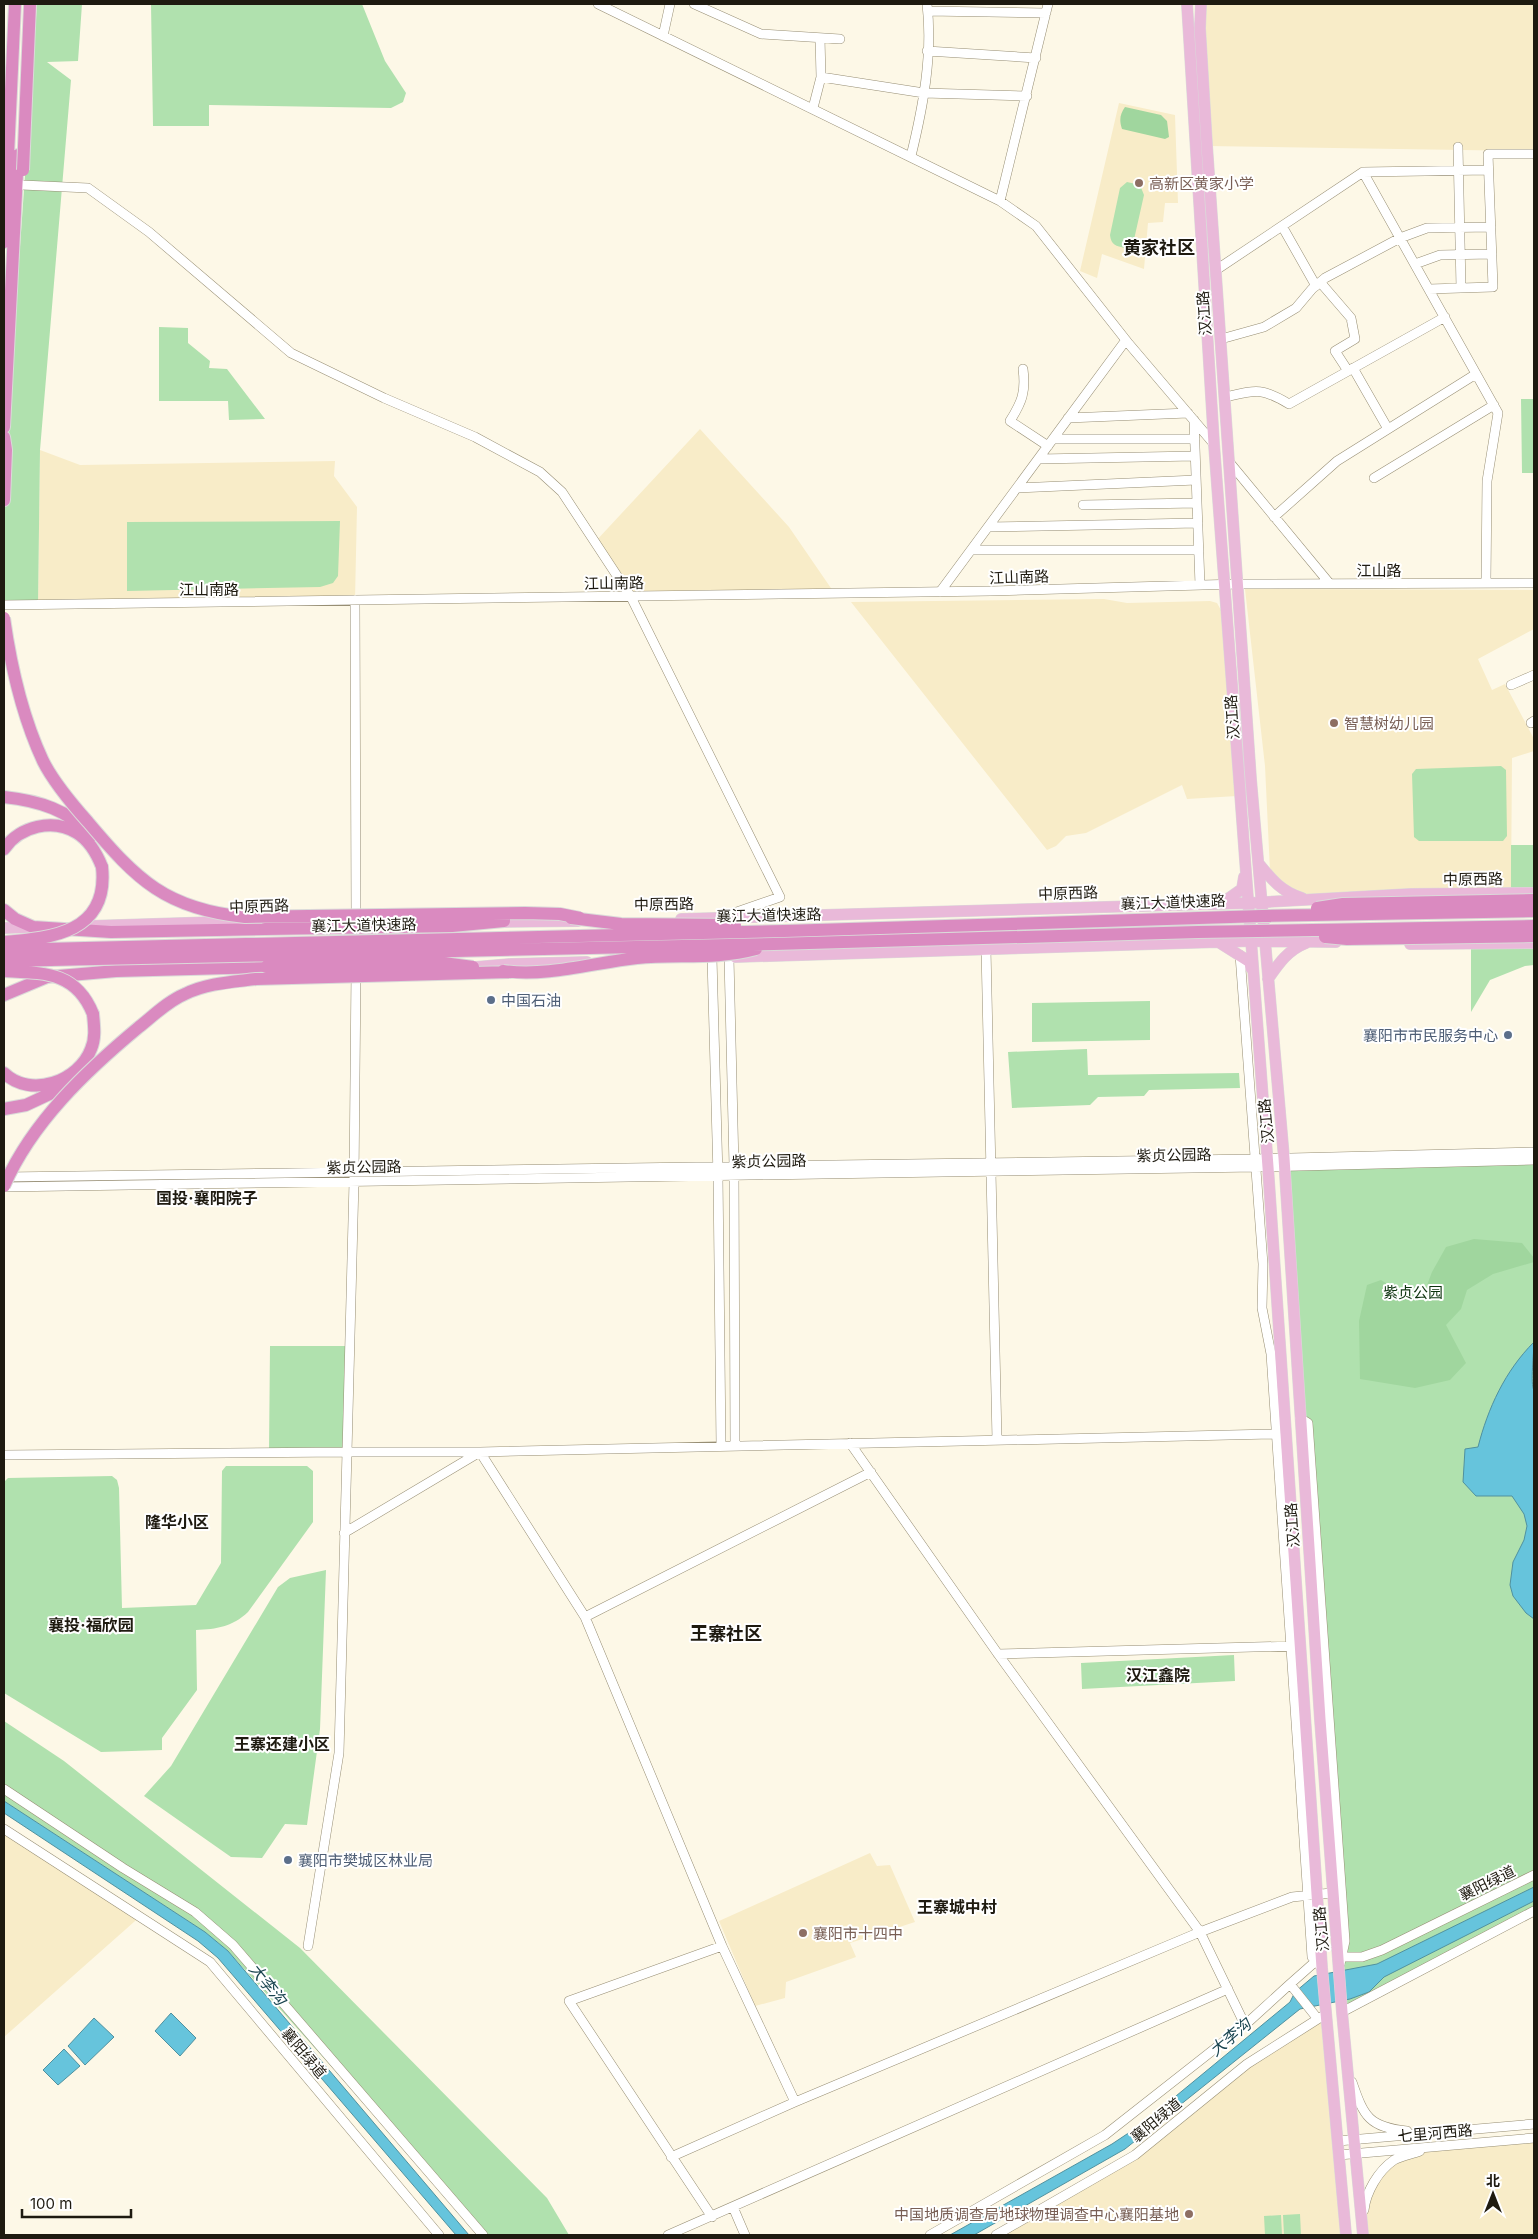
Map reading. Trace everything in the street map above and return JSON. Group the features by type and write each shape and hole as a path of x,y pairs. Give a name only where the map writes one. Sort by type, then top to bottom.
{"highway":[{"path":"4,242 15,4"},
{"path":"4,427 24,4"},
{"path":"11,286 22,186 30,4"},
{"path":"4,437 6,450 4,500"},
{"path":"4,618 8,648 25,713 44,762 72,803 114,853"},
{"path":"4,798 36,801 64,812 84,826 149,886 201,911 222,915 277,918 560,914 620,924 728,924 767,931"},
{"path":"4,849 17,835 29,829 49,825 63,827 77,833 88,842 97,855 102,867 104,882 94,911 82,922 65,933 37,939 4,942"},
{"path":"1197,918 1227,911 1309,909 1344,904 1534,900"},
{"path":"4,910 15,919 32,927 111,932 452,926 502,921 580,918"},
{"name":"襄江大道快速路","path":"4,950 1197,918 1534,911"},
{"name":"襄江大道快速路","path":"4,961 774,944 1198,932 1534,926"},
{"path":"1198,932 1227,937 1310,935 1347,939 1534,936"},
{"path":"4,1109 34,1102 71,1083 153,1015 184,994 214,984 256,979 571,970 638,958 732,956 774,944"},
{"path":"4,994 48,977 116,970 436,962 511,972"},
{"path":"4,971 50,974 78,988 88,1001 93,1014 94,1030 92,1047 86,1060 74,1072 59,1082 45,1085 30,1084 14,1079 4,1073"},
{"path":"4,1186 39,1125 57,1104 120,1043"}],"main road":[{"path":"23,24 30,4"},
{"name":"汉江路","path":"1187,4 1214,444 1268,1163 1312,1896 1319,1965 1321,2017 1338,2141 1346,2235"},
{"name":"汉江路","path":"1200,4 1200,28 1238,584 1268,979 1285,1162 1300,1418 1337,1893 1342,2012 1363,2231"},
{"path":"1259,864 1274,883 1288,894 1308,900"},
{"path":"1219,904 1230,899 1242,889 1246,866"},
{"name":"中原西路","path":"4,928 433,916 475,923 720,918 1263,903 1411,894 1534,893"},
{"path":"4,977 446,970 511,964 1266,940 1432,944 1534,943"},
{"path":"1268,979 1282,959 1296,947 1310,941"},
{"path":"1218,942 1250,962 1253,979"}],"street":[{"path":"598,4 1000,201 1036,226 1126,340 1214,444"},
{"path":"663,36 670,4"},
{"path":"694,4 761,34 840,39"},
{"path":"911,156 923,106 929,25 927,7 1047,8 1000,201"},
{"path":"813,108 821,77 820,38"},
{"path":"927,51 1036,58"},
{"path":"821,77 924,93 1027,96"},
{"path":"1458,147 1461,288"},
{"path":"1429,289 1493,287 1488,154 1534,154"},
{"path":"1216,270 1363,172 1488,170"},
{"path":"1363,172 1498,413 1487,481 1486,584"},
{"path":"22,186 88,188 149,232 292,353 384,398 475,437 540,472 562,492 631,597 780,898 720,918"},
{"path":"1282,226 1318,284 1351,318 1355,339 1335,351 1350,370 1388,429"},
{"path":"1221,339 1264,327 1296,308 1318,284 1400,238 1427,228 1491,227"},
{"path":"1415,264 1440,255 1492,254"},
{"path":"1225,397 1251,391 1267,391 1289,404 1445,317"},
{"path":"940,592 1126,340"},
{"path":"1023,369 1025,381 1023,401 1010,421 1050,443 1195,439"},
{"path":"1274,517 1337,461 1476,374"},
{"path":"1374,478 1494,405"},
{"path":"1068,418 1191,417"},
{"path":"1191,417 1195,439 1200,585"},
{"path":"1039,459 1195,456"},
{"path":"1230,463 1330,584"},
{"path":"1017,488 1196,480"},
{"path":"1083,505 1197,503"},
{"path":"988,527 1198,523"},
{"path":"971,550 1199,550"},
{"name":"江山南路","path":"4,605 940,592 1225,584"},
{"name":"江山路","path":"1225,584 1534,584"},
{"path":"355,600 356,918"},
{"path":"1511,685 1534,676"},
{"path":"986,949 997,1440"},
{"path":"998,1654 1296,1646 1276,1434 1271,1354 1262,1308 1263,1264 1240,955"},
{"path":"712,958 718,1166 721,1446"},
{"path":"729,958 734,1171 735,1446"},
{"path":"308,1946 339,1753 354,1181 356,971"},
{"name":"紫贞公园路","path":"4,1186 718,1176 734,1171 1268,1163 1534,1152"},
{"name":"紫贞公园路","path":"1285,1162 1534,1160"},
{"name":"紫贞公园路","path":"4,1177 718,1166 734,1171"},
{"path":"4,1455 480,1452 1276,1434"},
{"path":"850,1443 998,1654 1200,1932 1245,2025"},
{"path":"344,1533 480,1452"},
{"path":"480,1452 585,1616 722,1946 795,2102"},
{"path":"585,1616 871,1472"},
{"path":"4,1789 123,1868 195,1912 233,1945 483,2235"},
{"name":"襄阳绿道","path":"4,1829 210,1962 439,2235"},
{"name":"襄阳绿道","path":"1340,1962 1382,1950 1534,1876"},
{"path":"671,2156 1200,1932 1292,1897 1337,1893"},
{"path":"1342,2012 1534,1912"},
{"path":"712,2217 569,2001 722,1946"},
{"path":"930,2235 1105,2135 1319,1965"},
{"path":"1292,1987 1310,2011 1321,2017"},
{"path":"668,2235 1228,1989"},
{"name":"襄阳绿道","path":"996,2235 1135,2156 1247,2064 1321,2017"},
{"path":"1347,2068 1359,2103 1368,2117 1387,2129 1430,2133"},
{"name":"七里河西路","path":"1338,2141 1534,2124"},
{"name":"七里河西路","path":"1339,2155 1534,2138"},
{"path":"1363,2231 1366,2196 1378,2176 1394,2160 1430,2147"},
{"path":"733,2207 744,2235"}],"shaded area":[{"path":"1203,4 1534,4 1534,151 1207,146"},
{"name":"高新区黄家小学","path":"1119,103 1175,115 1178,203 1165,203 1163,222 1148,223 1144,269 1102,254 1097,278 1080,271"},
{"path":"700,429 789,527 835,594 631,597 595,542"},
{"path":"40,450 80,465 335,461 334,476 357,507 355,600 38,605"},
{"path":"1245,589 1534,590 1534,629 1478,659 1492,690 1505,684 1534,739 1534,751 1512,758 1511,890 1312,897 1287,889 1270,871 1265,766"},
{"path":"1104,599 1127,603 1210,601 1217,603 1222,612 1237,796 1187,799 1182,785 1086,833 1066,836 1056,846 1047,850 851,602"},
{"path":"4,1824 143,1914 4,2037"},
{"name":"襄阳市十四中","path":"870,1853 877,1866 890,1865 915,1922 850,1943 856,1957 786,1982 785,1998 755,2006 719,1921"},
{"path":"1326,2015 1346,2235 996,2235 1135,2155 1247,2064"},
{"path":"1534,2138 1534,2235 1363,2235 1366,2196 1394,2161 1430,2147"}],"green space":[{"path":"37,4 82,4 78,61 47,62 71,80 40,450 38,605 4,605 4,475"},
{"path":"151,4 362,4 385,61 406,93 403,102 391,108 209,105 209,126 153,126"},
{"path":"1125,107 1161,115 1167,121 1169,137 1165,139 1122,129 1120,117"},
{"path":"1127,182 1140,185 1144,195 1133,244 1125,248 1114,245 1110,235 1120,188"},
{"path":"159,327 188,328 188,343 210,361 209,368 227,369 265,419 229,420 228,401 159,401"},
{"path":"1521,399 1534,399 1534,473 1522,473"},
{"path":"340,521 338,576 333,583 320,587 127,591 127,522"},
{"path":"1501,766 1506,770 1507,836 1503,841 1419,841 1414,837 1412,774 1416,769"},
{"path":"1511,845 1534,845 1534,889 1511,890"},
{"path":"1471,947 1534,947 1534,965 1525,966 1490,980 1471,1012"},
{"path":"1150,1001 1150,1040 1032,1042 1032,1003"},
{"path":"1087,1049 1088,1075 1239,1073 1240,1088 1149,1090 1144,1096 1098,1097 1090,1105 1012,1108 1008,1052"},
{"name":"紫贞公园","path":"1534,1164 1534,1911 1342,2012 1285,1166"},
{"path":"1474,1239 1522,1243 1534,1258 1534,1262 1493,1274 1467,1290 1461,1309 1446,1325 1466,1363 1450,1380 1415,1388 1360,1379 1359,1321 1367,1285 1381,1280 1400,1292 1424,1293 1432,1272 1446,1247"},
{"path":"270,1346 350,1346 347,1452 269,1452"},
{"path":"226,1466 307,1466 313,1471 313,1522 248,1612 230,1624 211,1629 196,1630 197,1690 162,1738 162,1750 101,1752 4,1693 4,1482 8,1478 112,1476 117,1480 119,1488 122,1608 196,1605 221,1563 222,1471"},
{"path":"326,1570 320,1729 307,1825 285,1824 262,1858 231,1857 144,1796 171,1766 278,1587 290,1578"},
{"path":"1234,1655 1235,1681 1082,1689 1081,1663"},
{"path":"4,1721 64,1761 300,1948 547,2198 569,2235 482,2235 228,1951 205,1932 4,1801"},
{"path":"1300,2214 1301,2235 1284,2235 1283,2215"},
{"path":"1281,2215 1282,2235 1265,2235 1264,2216"}],"water":[{"path":"1534,1342 1532,1375 1534,1390 1534,1619 1526,1613 1513,1596 1510,1585 1513,1562 1524,1540 1527,1526 1524,1514 1512,1496 1476,1496 1463,1482 1465,1449 1478,1447 1492,1404 1514,1365"},
{"path":"4,1801 205,1932 228,1951 469,2235 456,2235 218,1958 198,1941 4,1813"},
{"path":"1534,1887 1534,1901 1384,1977 1369,1992 1350,1999 1300,2009 1125,2149 974,2235 950,2235 1112,2144 1142,2124 1290,2002 1295,1992 1314,1976 1377,1964"},
{"path":"171,2013 196,2038 180,2056 155,2031"},
{"path":"94,2018 114,2037 85,2065 68,2046"},
{"path":"64,2049 80,2066 58,2085 43,2070"}],"place":[{"name":"高新区黄家小学","path":"1139,183"},
{"name":"智慧树幼儿园","path":"1334,723"},
{"name":"中国石油","path":"491,1000"},
{"name":"襄阳市市民服务中心","path":"1508,1035"},
{"name":"襄阳市樊城区林业局","path":"288,1860"},
{"name":"襄阳市十四中","path":"803,1933"},
{"name":"中国地质调查局地球物理调查中心襄阳基地","path":"1189,2214"}],"district":[{"name":"黄家社区","path":"1159,247"},
{"name":"国投·襄阳院子","path":"207,1198"},
{"name":"隆华小区","path":"177,1522"},
{"name":"襄投·福欣园","path":"91,1625"},
{"name":"王寨社区","path":"726,1633"},
{"name":"汉江鑫院","path":"1158,1675"},
{"name":"王寨还建小区","path":"282,1744"},
{"name":"王寨城中村","path":"957,1907"}],"water label":[{"name":"大李沟","path":"268,1984"},
{"name":"大李沟","path":"1230,2037"}]}
